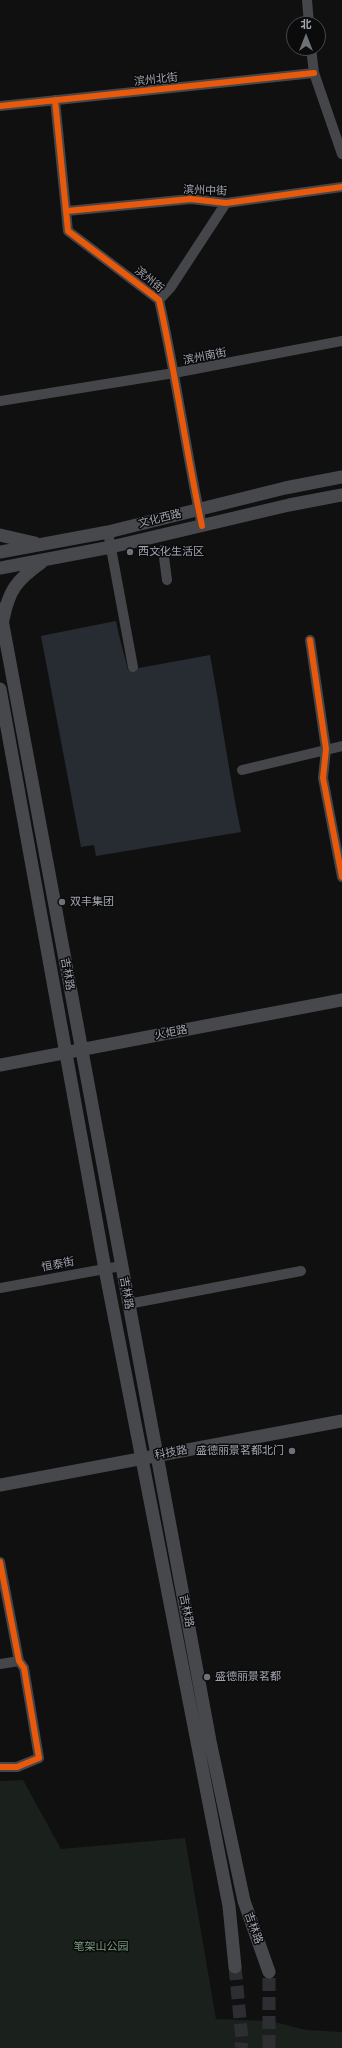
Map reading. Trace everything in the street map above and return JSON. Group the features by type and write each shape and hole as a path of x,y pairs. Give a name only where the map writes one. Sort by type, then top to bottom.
{"main road":[{"name":"文化西路","path":"0,552 108,532 285,488 342,477"},
{"name":"文化西路","path":"0,568 111,547 289,505 342,495"},
{"path":"0,535 40,545"},
{"path":"3,624 7,600 14,588 30,571 45,560"},
{"name":"吉林路","path":"0,609 21,730 210,1741 244,1902 269,1972"},
{"name":"吉林路","path":"0,689 4,733 67,1053 105,1269 196,1743 229,1906 235,1967"},
{"name":"火炬路","path":"0,1065 342,1000"},
{"name":"科技路","path":"0,1485 342,1421"}],"street":[{"path":"307,0 308,16"},
{"path":"312,56 314,74 342,154"},
{"name":"滨州北街","path":"0,106 314,74"},
{"name":"滨州街","path":"55,100 68,231 159,300 202,526"},
{"name":"滨州中街","path":"67,211 191,199 226,203 342,187"},
{"path":"159,300 171,287 226,203"},
{"name":"滨州南街","path":"0,401 174,373 342,341"},
{"path":"108,532 133,667"},
{"path":"163,550 167,580"},
{"path":"310,640 326,749 323,778 342,877"},
{"path":"4,733 21,730"},
{"path":"242,770 342,746"},
{"name":"恒泰街","path":"0,1288 121,1266"},
{"path":"128,1304 301,1271"},
{"path":"0,1562 19,1661 24,1668 39,1758 17,1767 0,1767"},
{"path":"0,1664 19,1661"}],"green space":[{"name":"笔架山公园","path":"23,1780 61,1849 185,1838 216,2019 271,2021 306,2030 342,2032 342,2048 0,2048 0,1781"}],"shaded area":[{"path":"116,621 128,670 210,655 241,832 96,856 94,845 81,847 41,636"}],"tunnel":[{"path":"235,1967 242,2039 241,2048"},
{"path":"269,1972 269,2048"}],"cycle path":[{"path":"0,106 314,73"},
{"path":"55,100 68,231 159,300 171,356 202,526"},
{"path":"67,211 191,199 226,203 342,187"},
{"path":"310,640 326,749 323,778 342,877"},
{"path":"0,1562 19,1661 24,1668 39,1758 17,1767 0,1767"}],"place":[{"name":"西文化生活区","path":"130,552"},
{"name":"双丰集团","path":"62,902"},
{"name":"盛德丽景茗都北门","path":"292,1451"},
{"name":"盛德丽景茗都","path":"207,1677"}]}
